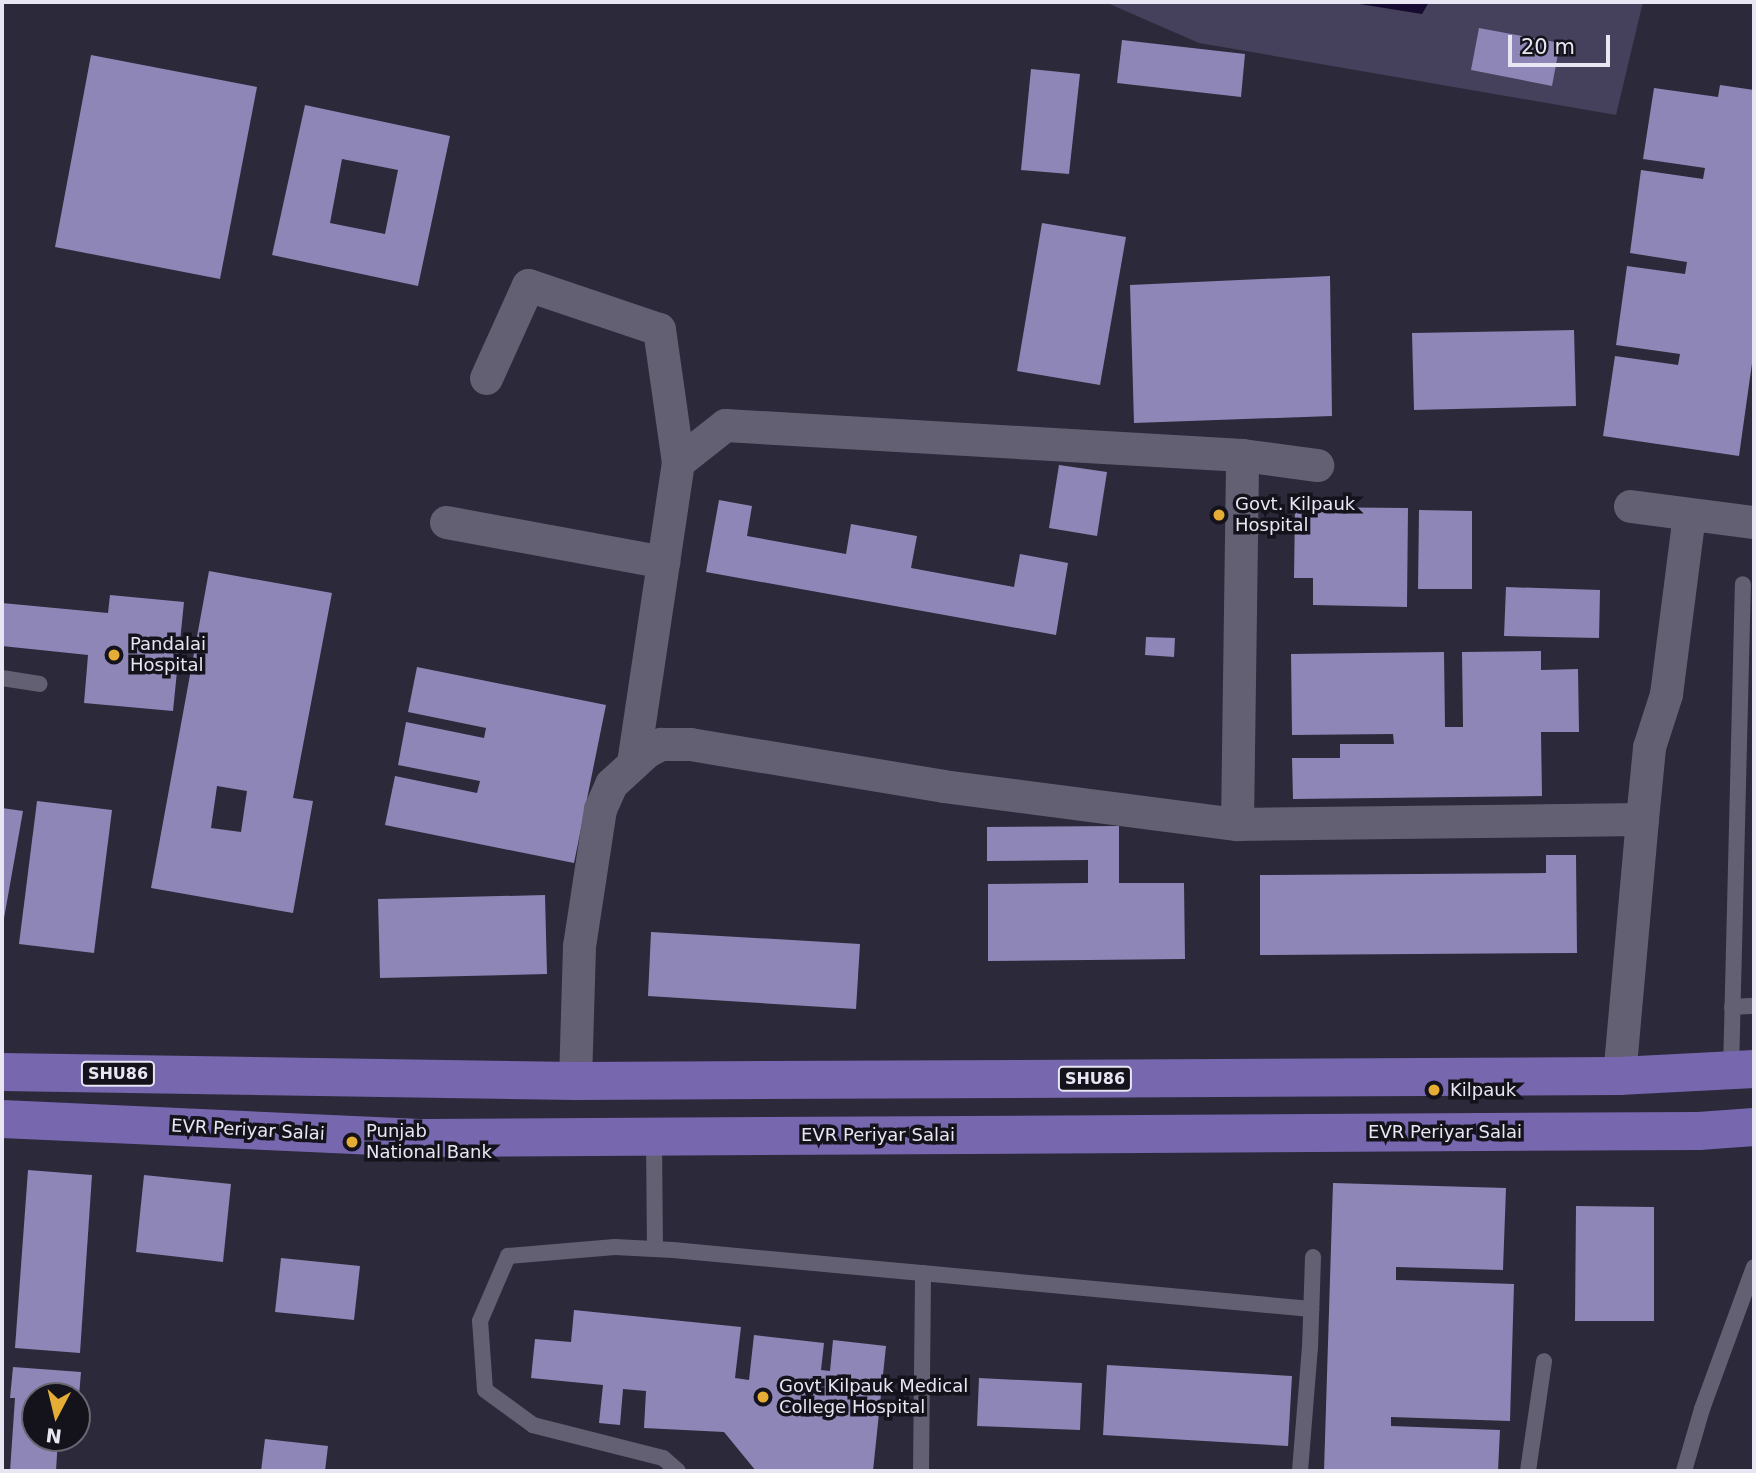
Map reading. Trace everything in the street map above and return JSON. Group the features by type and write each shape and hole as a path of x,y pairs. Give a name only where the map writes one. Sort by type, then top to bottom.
{"main road":[{"name":"SHU86","path":"2,1072 575,1081 1619,1076 1742,1070"},
{"path":"234,1130 235,1077"},
{"path":"838,1080 842,1135"},
{"name":"EVR Periyar Salai","path":"2,1119 426,1138 1699,1131 1754,1127"}],"street":[{"path":"486,378 528,285 659,329 678,462 633,763"},
{"path":"678,462 724,425 1242,455 1317,464"},
{"path":"1237,824 1242,455"},
{"path":"1630,506 1754,522"},
{"path":"1619,1076 1649,747 1666,694 1689,514"},
{"path":"446,522 663,562"},
{"path":"575,1081 579,946 600,809 611,784 633,763 661,744 690,744 943,786 1237,824 1642,819"}],"lane":[{"path":"1742,1070 1732,1007 1743,584"},
{"path":"2,678 40,684"},
{"path":"1732,1007 1754,1006"},
{"path":"654,1137 655,1249"},
{"path":"678,1471 663,1458 533,1425 485,1390 480,1321 508,1256 615,1247 655,1249 1311,1309"},
{"path":"1300,1471 1313,1257"},
{"path":"1684,1471 1702,1409 1754,1267"},
{"path":"921,1471 923,1273"},
{"path":"1528,1471 1544,1361"}],"shaded area":[{"path":"1105,2 1643,2 1616,115 1199,43"},
{"path":"1347,2 1429,2 1422,14"}],"building":[{"path":"1479,28 1560,43 1552,86 1471,70"},
{"path":"1122,40 1245,54 1241,97 1117,83"},
{"path":"91,55 257,87 220,279 55,247"},
{"path":"1031,69 1080,74 1069,174 1021,170"},
{"path":"1720,85 1754,90 1754,349 1739,456 1603,436 1615,356 1678,365 1680,354 1616,345 1627,266 1685,274 1687,262 1630,253 1641,170 1703,179 1705,168 1643,159 1654,88 1718,97"},
{"path":"305,105 450,136 418,286 272,255","holes":["342,159 398,170 385,234 330,223"]},
{"path":"1042,223 1126,237 1100,385 1017,371"},
{"path":"1330,276 1332,416 1134,423 1130,285"},
{"path":"1574,330 1576,406 1414,410 1412,333"},
{"path":"1059,465 1107,472 1097,536 1049,528"},
{"path":"719,500 752,506 747,536 846,554 851,524 917,536 911,568 1014,587 1020,554 1068,563 1056,635 706,572"},
{"path":"1295,507 1408,508 1407,607 1313,605 1313,578 1294,578"},
{"path":"1419,510 1472,511 1472,589 1418,589"},
{"path":"209,571 332,593 293,798 313,801 293,913 151,888","holes":["217,786 247,791 241,832 211,828"]},
{"path":"1506,587 1600,590 1599,638 1504,636"},
{"path":"110,595 184,602 173,711 84,703 88,655 2,646 2,603 108,613"},
{"path":"1146,637 1175,638 1174,657 1145,655"},
{"path":"1541,651 1541,670 1578,669 1579,732 1541,732 1542,796 1293,799 1292,758 1340,758 1340,744 1394,744 1393,734 1292,735 1291,654 1444,652 1445,727 1463,727 1462,652"},
{"path":"417,667 606,705 574,863 385,825 395,776 477,793 480,781 398,765 406,722 484,738 486,728 408,712"},
{"path":"37,801 112,810 94,953 19,944"},
{"path":"2,808 23,811 3,924 2,924"},
{"path":"1119,826 1119,883 1184,883 1185,959 988,961 988,884 1088,883 1088,860 987,861 987,827"},
{"path":"1546,855 1576,855 1577,953 1260,955 1260,875 1546,873"},
{"path":"545,895 547,974 380,978 378,899"},
{"path":"651,932 860,944 856,1009 648,996"},
{"path":"28,1170 92,1175 80,1353 15,1348"},
{"path":"144,1175 231,1184 223,1262 136,1252"},
{"path":"1333,1183 1506,1188 1503,1270 1396,1267 1396,1280 1514,1284 1510,1421 1391,1417 1391,1426 1500,1430 1498,1471 1324,1471"},
{"path":"1576,1206 1654,1207 1654,1321 1575,1321"},
{"path":"281,1258 360,1266 354,1320 275,1312"},
{"path":"574,1310 741,1327 735,1378 749,1380 754,1335 824,1343 821,1370 830,1371 833,1340 886,1346 873,1471 756,1471 724,1432 644,1428 646,1391 623,1389 620,1425 599,1423 603,1385 531,1378 535,1339 571,1342"},
{"path":"1107,1365 1292,1376 1288,1446 1103,1435"},
{"path":"13,1367 81,1372 80,1382 21,1382 21,1452 57,1452 56,1471 10,1471 15,1398 10,1398"},
{"path":"979,1378 1082,1383 1080,1430 977,1426"},
{"path":"265,1439 328,1446 325,1471 261,1471"}],"place":[{"name":"Govt. Kilpauk Hospital","path":"1219,515"},
{"name":"Pandalai Hospital","path":"114,655"},
{"name":"Kilpauk","path":"1434,1090"},
{"name":"Punjab National Bank","path":"352,1142"},
{"name":"Govt Kilpauk Medical College Hospital","path":"763,1397"}]}
